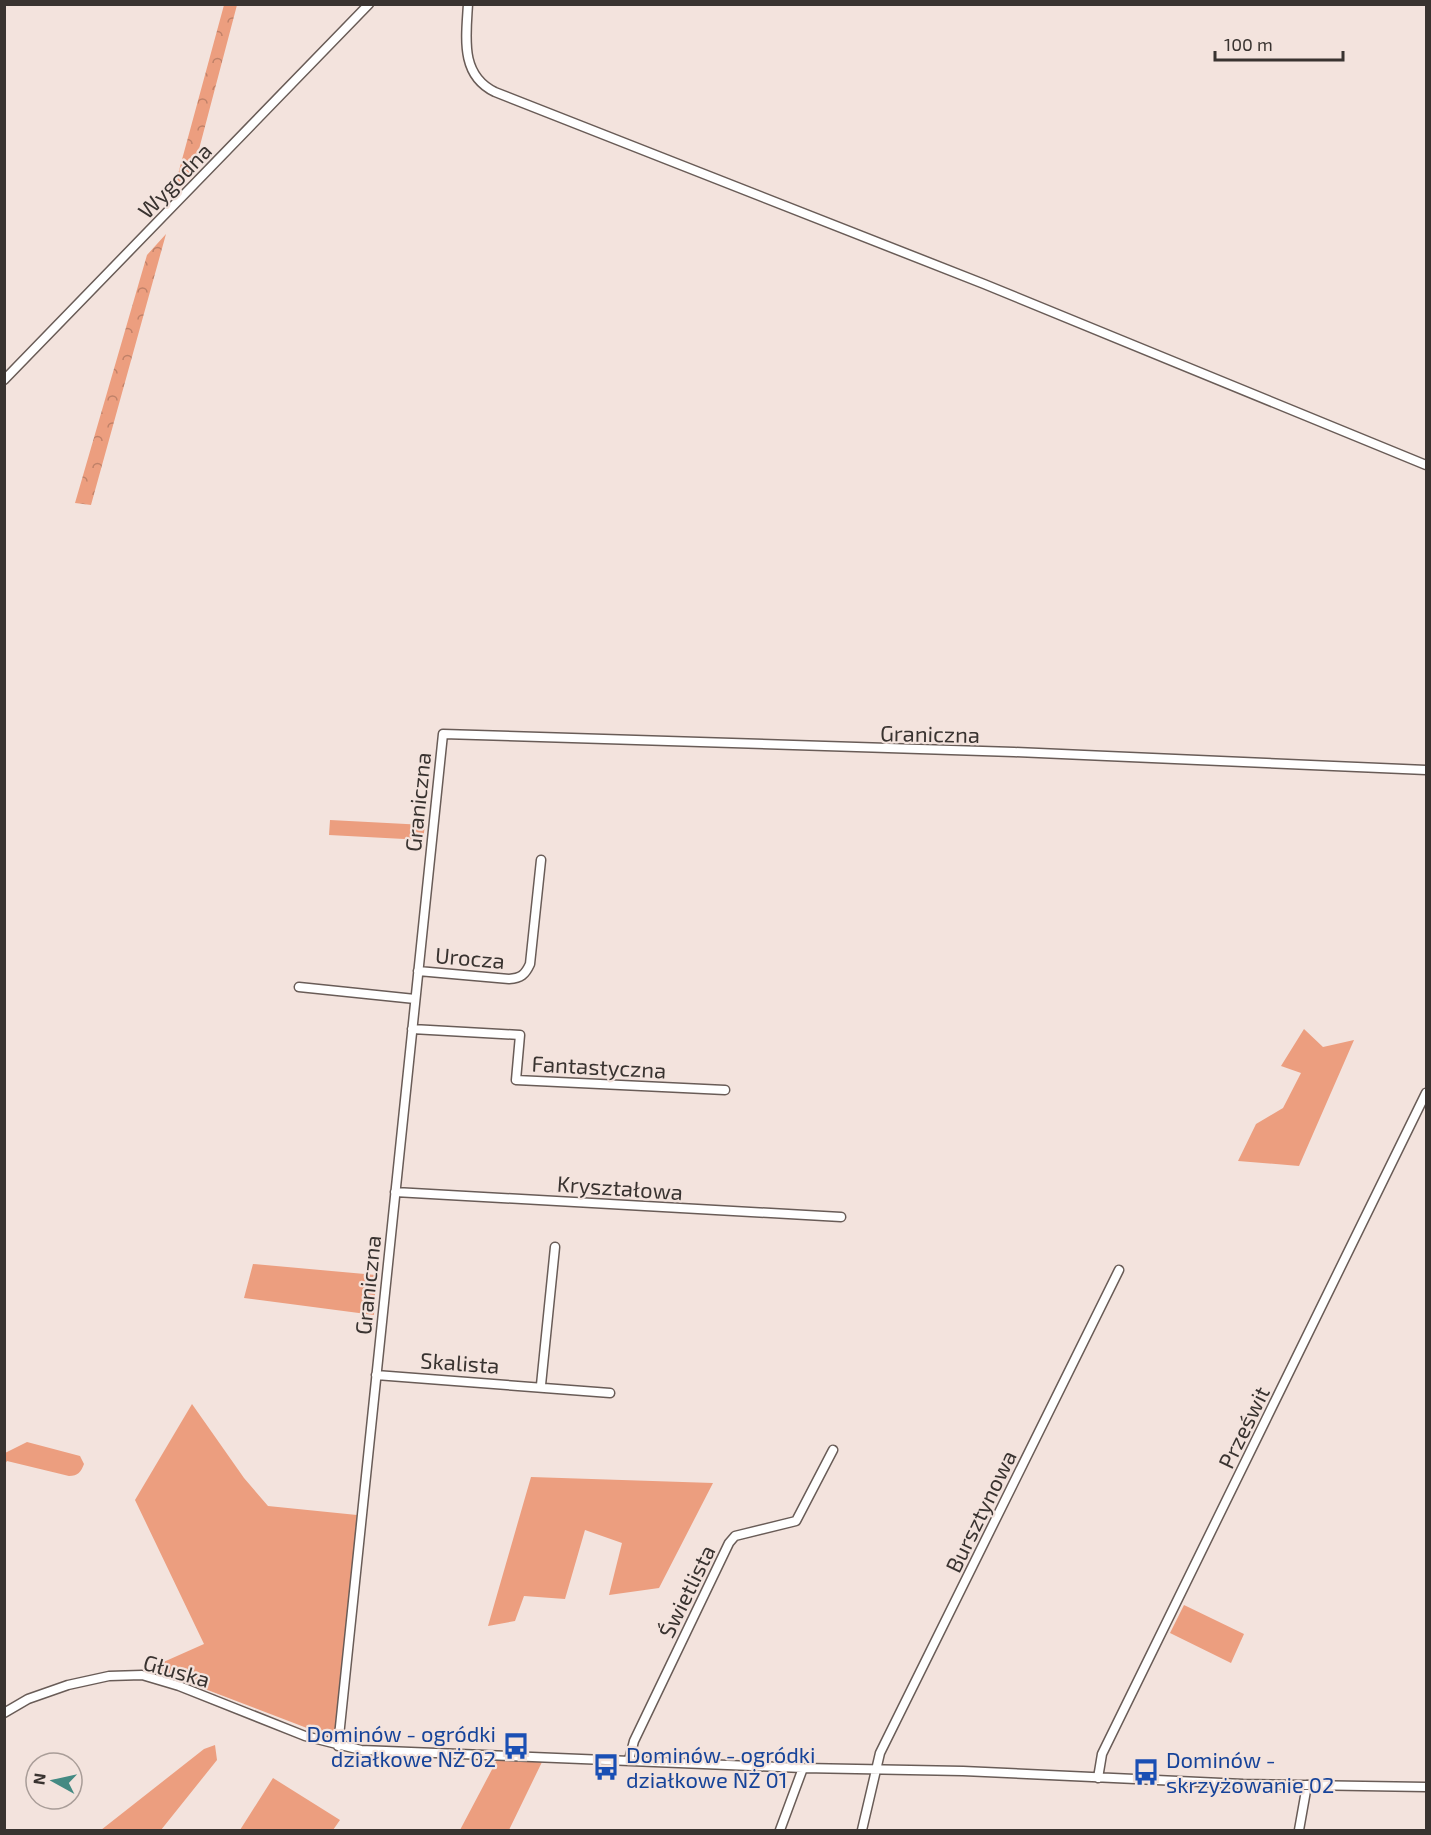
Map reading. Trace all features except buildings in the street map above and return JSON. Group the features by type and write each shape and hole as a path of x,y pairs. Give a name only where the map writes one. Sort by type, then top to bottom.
{"street":[{"name":"Wygodna","path":"4,380 369,4"},
{"path":"468,4 467,60 477,81 495,92 984,284 1426,465"},
{"name":"Graniczna","path":"338,1746 442,734 1014,752 1426,770"},
{"name":"Urocza","path":"418,970 519,978 526,973 530,964 541,860"},
{"path":"299,987 415,999"},
{"name":"Fantastyczna","path":"412,1029 520,1035 516,1080 725,1090"},
{"name":"Prześwit","path":"1098,1778 1102,1754 1426,1094"},
{"name":"Kryształowa","path":"395,1192 841,1217"},
{"path":"541,1385 555,1247"},
{"name":"Bursztynowa","path":"862,1830 880,1753 1119,1270"},
{"name":"Skalista","path":"376,1375 541,1385 610,1393"},
{"name":"Świetlista","path":"629,1760 634,1741 729,1543 735,1536 796,1521 833,1450"},
{"name":"Głuska","path":"4,1713 28,1699 68,1685 109,1676 142,1675 179,1686 294,1733 338,1746 372,1751 803,1768 1426,1787"},
{"path":"780,1830 803,1768"},
{"path":"1299,1830 1307,1785"}],"green space":[{"path":"224,5 237,5 193,172 174,189"},
{"path":"166,234 91,505 75,503 147,255"},
{"path":"330,820 425,825 423,840 329,835"},
{"path":"1304,1029 1323,1047 1354,1040 1299,1166 1238,1161 1256,1124 1283,1108 1301,1073 1281,1066"},
{"path":"253,1264 376,1275 374,1315 244,1298"},
{"path":"192,1404 244,1478 268,1506 357,1515 336,1731 333,1738 150,1668 204,1644 135,1500"},
{"path":"27,1442 80,1456 83,1467 77,1474 69,1476 7,1461 5,1464 5,1453"},
{"path":"531,1477 713,1483 659,1588 609,1595 622,1543 585,1530 565,1599 524,1596 515,1621 488,1626"},
{"path":"1184,1605 1244,1634 1231,1663 1170,1633"},
{"path":"215,1745 217,1760 161,1830 101,1830 204,1749"},
{"path":"497,1760 542,1762 509,1830 460,1830"},
{"path":"273,1778 340,1820 333,1830 240,1830"}],"place":[{"name":"Dominów - ogródki działkowe NŻ 02","path":"516,1746"},
{"name":"Dominów - ogródki działkowe NŻ 01","path":"606,1767"},
{"name":"Dominów - skrzyżowanie 02","path":"1146,1772"}]}
